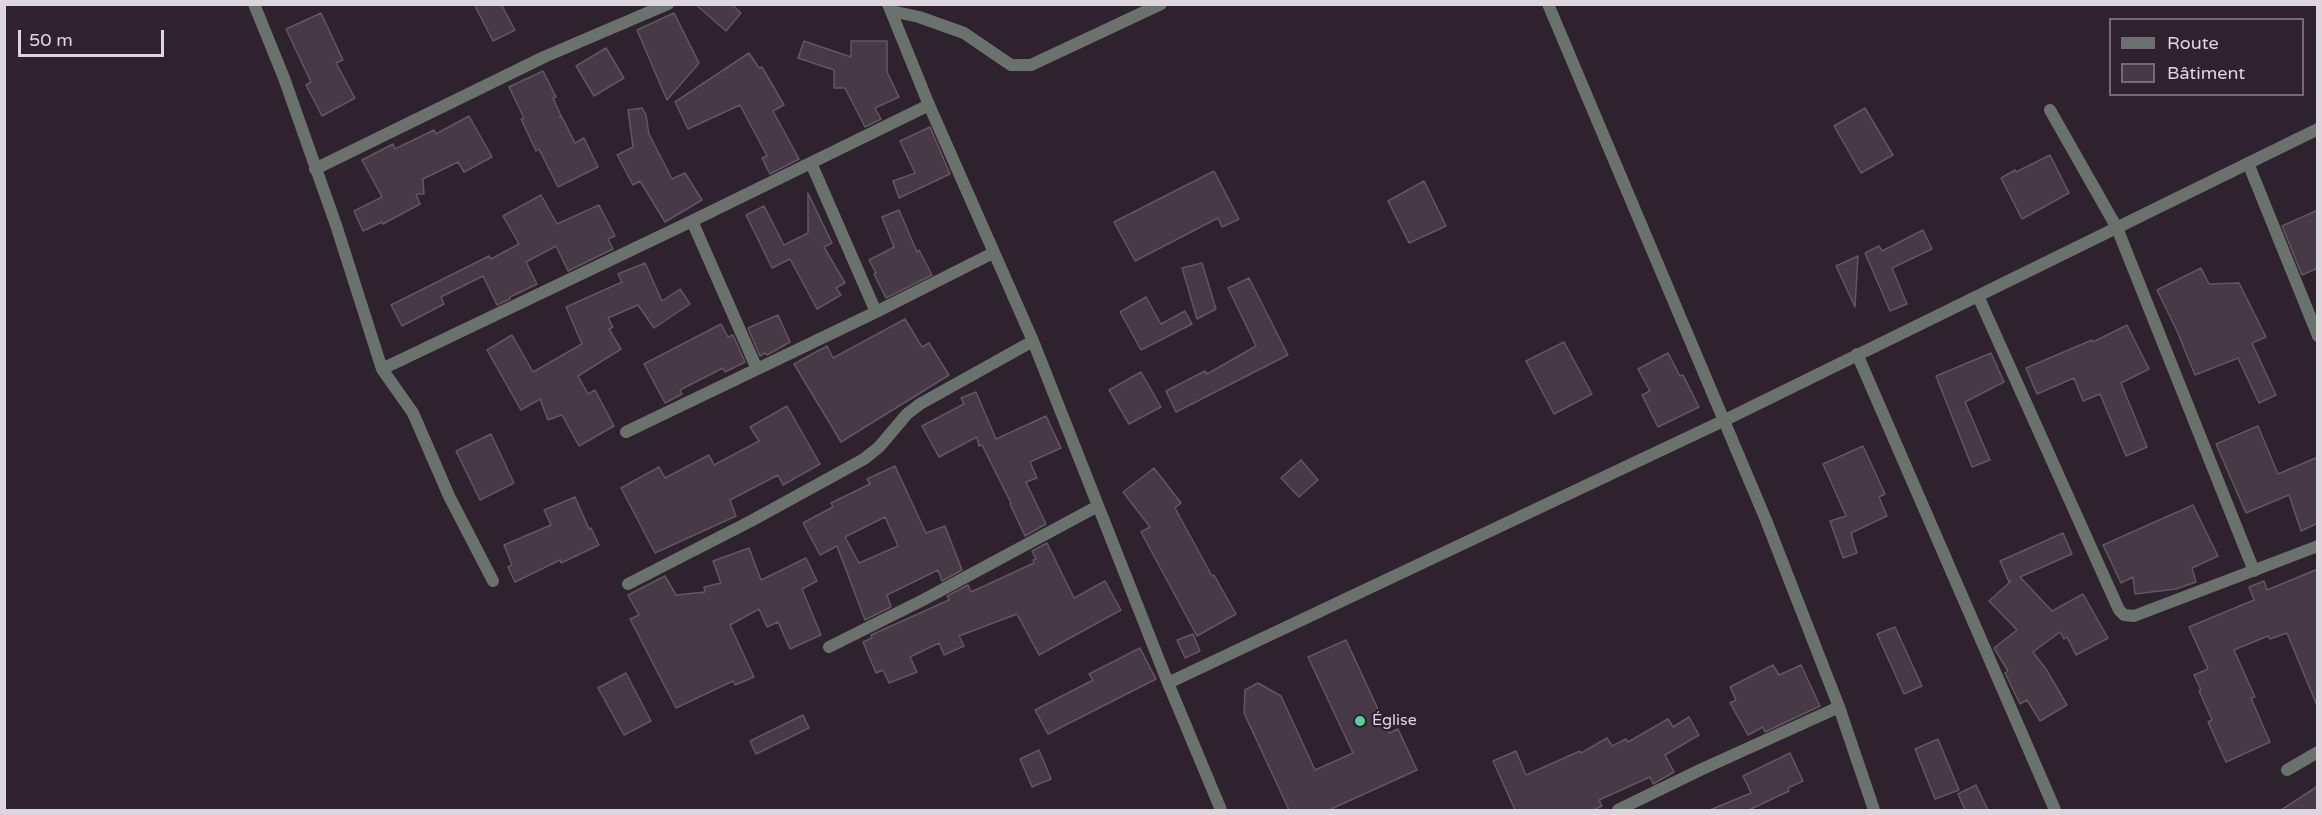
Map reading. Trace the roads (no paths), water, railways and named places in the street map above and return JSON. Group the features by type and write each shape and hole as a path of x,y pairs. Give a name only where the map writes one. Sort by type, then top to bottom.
{"street":[{"path":"254,4 284,78 336,225 382,369 413,413 449,496 493,581"},
{"path":"315,169 544,57 668,4"},
{"path":"890,8 963,33 1011,65 1031,65 1161,4"},
{"path":"1548,4 1725,420 1839,708 1874,810"},
{"path":"890,8 929,105 1033,341 1168,683 1221,810"},
{"path":"382,369 929,105"},
{"path":"2050,110 2117,228 2254,571"},
{"path":"1168,683 1725,420 2318,129"},
{"path":"811,163 876,312"},
{"path":"2248,164 2318,336"},
{"path":"692,221 757,369"},
{"path":"626,432 993,253"},
{"path":"1978,296 2118,610 2124,615 2134,616 2318,546"},
{"path":"628,584 751,521 864,459 879,447 907,414 920,404 1033,341"},
{"path":"1857,354 2055,810"},
{"path":"829,647 923,600 1098,506"},
{"path":"1617,810 1839,708"},
{"path":"2287,770 2318,752"}],"place":[{"name":"Église","path":"1360,721"}]}
